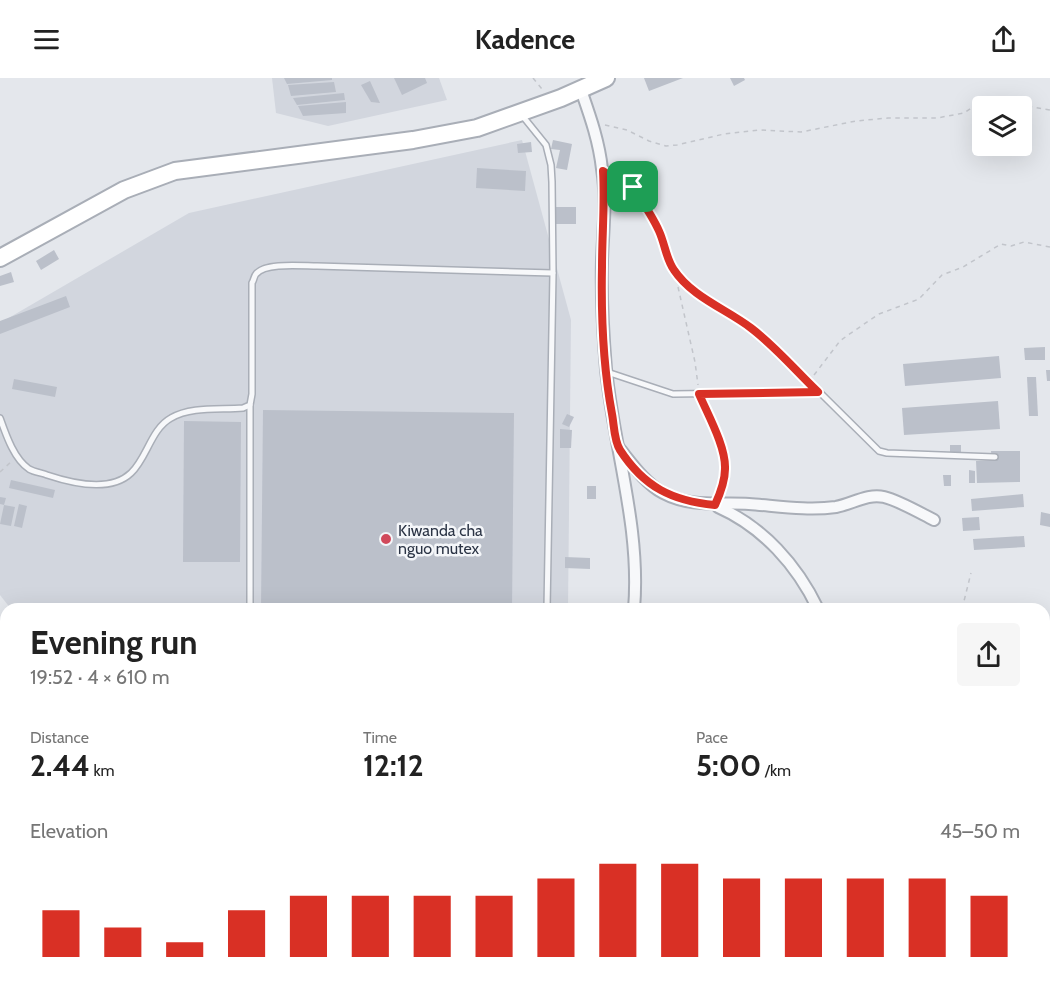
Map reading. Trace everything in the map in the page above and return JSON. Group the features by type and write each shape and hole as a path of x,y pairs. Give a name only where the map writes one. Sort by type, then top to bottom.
{"street":[{"path":"0,258 124,190 175,171 413,140 477,128 581,90 606,78"},
{"path":"581,90 597,138 603,171 605,203 602,296 606,372 634,548 634,603"},
{"path":"619,448 650,483 664,493 679,499 715,505 747,504 805,509 836,507 870,496 885,497 934,520"},
{"path":"715,505 745,521 779,551 797,572 815,603"}],"lane":[{"path":"520,113 546,145 552,182 553,273 547,603"},
{"path":"603,171 615,179 628,180 660,232 675,271 697,292 769,342 879,451 995,457"},
{"path":"250,603 252,283 256,273 264,268 279,266 317,266 553,273"},
{"path":"606,372 625,376 673,394 818,392"},
{"path":"0,418 17,457 30,470 90,485 114,483 130,474 156,433 168,419 181,413 243,408 250,405"}],"path":[{"path":"592,122 627,130 649,141 666,146 724,134 760,130 801,132 849,122 888,118 937,118 964,113 973,107 1015,104 1050,110"},
{"path":"808,382 840,341 879,314 919,299 935,281 946,273 963,267 1001,244 1011,246 1024,242 1050,247"},
{"path":"675,271 695,362 699,394 725,459 723,484 715,505"},
{"path":"0,472 17,457"},
{"path":"964,603 971,573"}],"shaded area":[{"path":"272,78 439,78 447,100 328,126 276,113"},
{"path":"522,140 571,320 568,603 6,603 0,595 0,323 189,213"}],"building":[{"path":"284,78 332,78 332,80 287,84"},
{"path":"394,78 425,78 427,83 402,95"},
{"path":"644,78 683,78 649,91"},
{"path":"730,78 744,78 745,80 734,86"},
{"path":"370,81 380,103 371,102 361,85"},
{"path":"334,82 336,92 291,96 288,85"},
{"path":"344,93 345,100 297,105 293,98"},
{"path":"346,102 346,113 303,116 298,106"},
{"path":"553,140 572,144 567,170 556,168 560,150 551,149"},
{"path":"531,142 532,152 518,153 517,144"},
{"path":"477,168 526,171 525,191 476,188"},
{"path":"556,207 576,207 576,224 556,224"},
{"path":"54,250 59,259 41,270 36,261"},
{"path":"11,272 14,282 0,286 0,276"},
{"path":"66,296 70,307 0,334 0,321"},
{"path":"1045,347 1045,360 1025,360 1024,348"},
{"path":"999,356 1001,378 905,386 903,364"},
{"path":"1046,370 1050,370 1050,381 1047,381"},
{"path":"1027,377 1036,377 1038,416 1029,416"},
{"path":"14,379 57,387 55,397 12,389"},
{"path":"998,401 1000,429 904,435 902,408"},
{"path":"263,410 514,413 512,603 261,603"},
{"path":"567,414 574,417 569,427 562,424"},
{"path":"184,421 241,422 240,562 183,562"},
{"path":"560,429 572,430 571,448 560,448"},
{"path":"950,445 961,445 961,452 950,453"},
{"path":"991,451 1020,451 1020,482 977,483 976,461 992,460"},
{"path":"969,470 975,471 975,483 969,483"},
{"path":"943,475 951,475 951,486 944,486"},
{"path":"11,480 55,490 53,498 9,488"},
{"path":"587,486 596,486 596,499 587,499"},
{"path":"1023,494 1024,507 972,511 971,499"},
{"path":"0,497 6,498 4,505 0,504"},
{"path":"19,504 27,506 22,528 14,526"},
{"path":"4,505 15,507 11,526 0,524"},
{"path":"1041,512 1050,514 1050,527 1040,525"},
{"path":"979,517 980,530 963,531 962,518"},
{"path":"1024,536 1025,547 974,550 973,539"},
{"path":"565,557 590,558 590,569 565,568"}],"place":[{"name":"Kiwanda cha nguo mutex","path":"386,539"}],"route":[{"path":"603,171 615,179 626,178 633,187 660,232 675,271 697,292 769,342 818,392 699,394 725,459 723,484 715,505 679,499 664,493 633,466 619,448 611,407 604,344 602,296 605,203 603,171"}]}
